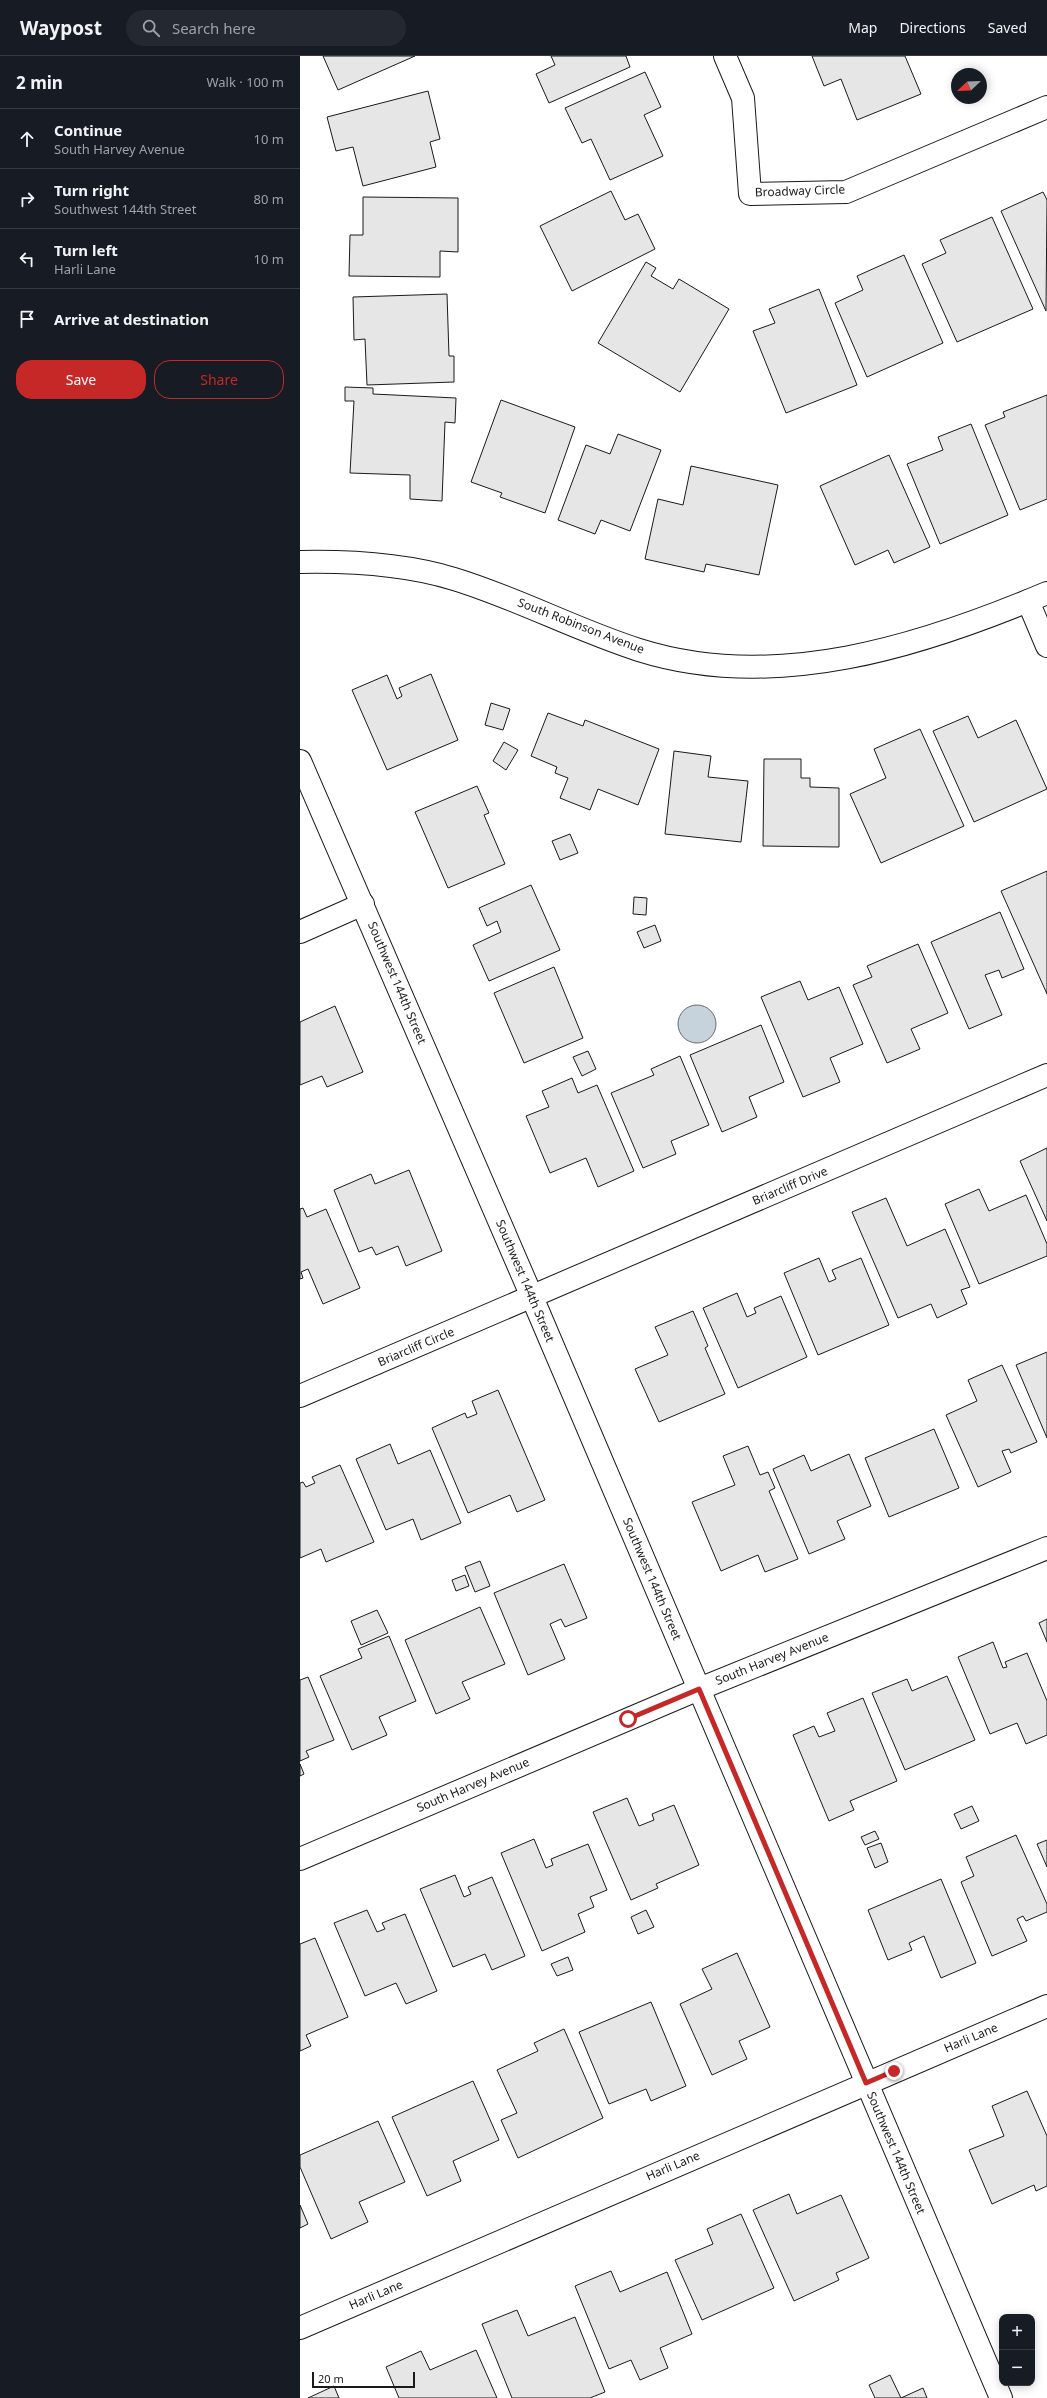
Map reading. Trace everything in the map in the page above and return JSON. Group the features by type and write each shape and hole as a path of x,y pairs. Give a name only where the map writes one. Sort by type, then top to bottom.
{"street":[{"name":"Broadway Circle","path":"725,56 743,98 750,194 846,192 1047,107"},
{"name":"South Robinson Avenue","path":"300,562 362,563 453,578 640,651 697,663 739,667 787,666 852,656 903,644 970,624 1037,597"},
{"path":"1037,597 1047,646"},
{"name":"Southwest 144th Street","path":"300,761 532,1297 866,2083 1002,2398"},
{"path":"300,932 363,904"},
{"name":"Briarcliff Drive","path":"532,1297 1047,1075"},
{"name":"Briarcliff Circle","path":"300,1396 532,1297"},
{"name":"South Harvey Avenue","path":"300,1859 699,1689 1047,1548"},
{"name":"Harli Lane","path":"300,2328 1047,2006"}],"shaded area":[{"path":"697,1005 707,1008 713,1014 716,1024 713,1034 707,1040 697,1043 687,1040 681,1034 678,1024 681,1014 687,1008"}],"building":[{"path":"323,56 415,56 338,90"},
{"path":"551,56 626,56 630,67 549,103 536,74 555,65"},
{"path":"812,56 905,56 921,94 857,120 841,79 824,86"},
{"path":"645,72 661,107 644,115 663,156 610,180 591,139 582,143 565,108"},
{"path":"428,91 440,139 430,142 436,167 363,186 353,147 336,151 327,117"},
{"path":"611,191 625,220 638,214 655,249 572,291 540,226"},
{"path":"1043,192 1047,200 1046,311 1001,211"},
{"path":"363,197 458,198 458,252 440,251 440,277 349,276 350,235 363,235"},
{"path":"992,217 1033,309 957,342 922,264 946,253 940,240"},
{"path":"904,255 943,343 867,377 835,303 863,290 857,276"},
{"path":"646,262 656,268 651,276 673,289 679,279 729,309 680,392 598,343"},
{"path":"819,289 857,385 786,413 753,331 775,323 769,309"},
{"path":"447,294 449,356 454,356 454,382 367,385 365,339 354,340 353,297"},
{"path":"345,387 373,388 373,394 456,398 455,423 445,422 442,501 410,499 410,475 350,473 354,401 345,401"},
{"path":"1047,395 1047,499 1020,510 985,425 1005,417 1003,412"},
{"path":"501,400 575,427 545,513 500,497 502,493 471,482"},
{"path":"971,424 1008,515 940,544 907,464 943,450 938,437"},
{"path":"618,434 661,450 630,531 601,520 595,534 558,520 586,445 610,454"},
{"path":"889,455 930,547 894,563 888,550 855,565 820,486"},
{"path":"691,466 778,485 759,575 706,564 704,572 645,559 658,499 683,505"},
{"path":"431,674 458,740 387,770 352,690 387,675 397,699 402,696 399,688"},
{"path":"491,703 510,709 503,730 485,725"},
{"path":"548,713 583,726 585,720 659,749 638,805 598,789 590,810 560,798 568,778 555,773 557,767 531,756"},
{"path":"968,716 978,738 1016,720 1047,789 974,822 933,731"},
{"path":"920,729 964,826 881,863 850,794 886,778 874,749"},
{"path":"504,742 518,750 506,770 493,761"},
{"path":"674,751 711,756 708,777 748,781 741,842 665,834"},
{"path":"764,759 801,759 801,778 810,778 810,787 839,788 839,847 763,846"},
{"path":"477,786 489,813 484,815 505,864 448,888 415,812"},
{"path":"570,834 578,853 560,860 552,841"},
{"path":"1047,871 1047,994 1001,891"},
{"path":"531,885 560,950 489,981 473,945 501,932 497,921 487,926 479,908"},
{"path":"634,897 647,898 646,915 633,914"},
{"path":"1000,912 1024,969 1002,978 999,970 985,975 1002,1015 969,1029 931,942"},
{"path":"655,925 661,941 644,948 637,932"},
{"path":"918,944 948,1013 911,1029 920,1049 887,1063 853,985 872,977 867,966"},
{"path":"554,967 583,1038 524,1063 494,993"},
{"path":"800,981 808,1000 839,987 863,1044 830,1058 840,1082 803,1097 761,997"},
{"path":"335,1006 363,1072 327,1087 322,1076 300,1085 300,1022"},
{"path":"761,1025 784,1082 749,1097 757,1117 722,1132 690,1055"},
{"path":"588,1051 596,1069 582,1076 573,1057"},
{"path":"680,1056 709,1125 671,1141 676,1154 643,1168 611,1093 654,1075 651,1069"},
{"path":"572,1078 578,1093 597,1085 634,1171 598,1187 586,1158 550,1173 526,1116 549,1107 542,1091"},
{"path":"1047,1148 1047,1221 1020,1161"},
{"path":"409,1170 442,1251 406,1266 398,1246 376,1255 372,1247 359,1252 334,1190 371,1174 375,1184"},
{"path":"979,1189 989,1211 1026,1195 1047,1244 1047,1256 979,1284 945,1204"},
{"path":"886,1198 907,1246 945,1229 970,1287 961,1290 967,1304 937,1318 931,1304 898,1318 852,1212"},
{"path":"303,1208 307,1217 326,1209 360,1288 323,1304 308,1269 301,1272 303,1278 300,1279 300,1209"},
{"path":"819,1258 829,1282 836,1279 832,1270 861,1258 889,1325 818,1355 784,1273"},
{"path":"737,1293 747,1317 756,1313 754,1308 781,1296 807,1357 738,1388 703,1308"},
{"path":"693,1311 708,1346 705,1348 725,1394 659,1422 635,1369 668,1355 655,1327"},
{"path":"1047,1352 1047,1438 1016,1365"},
{"path":"1002,1365 1037,1442 1011,1453 1009,1449 1002,1451 1011,1472 978,1487 946,1415 977,1401 968,1380"},
{"path":"498,1390 545,1500 517,1512 510,1495 468,1513 432,1428 465,1413 467,1418 477,1414 472,1401"},
{"path":"934,1429 959,1488 889,1517 865,1458"},
{"path":"390,1444 398,1464 430,1450 461,1523 421,1540 413,1519 386,1530 356,1459"},
{"path":"748,1446 760,1475 768,1472 775,1488 769,1491 798,1559 765,1572 758,1555 721,1571 692,1502 735,1485 723,1456"},
{"path":"849,1454 871,1506 837,1521 845,1539 809,1554 773,1469 804,1455 811,1471"},
{"path":"340,1465 374,1542 326,1562 321,1549 300,1558 300,1483 303,1482 306,1487 315,1483 312,1477"},
{"path":"480,1561 490,1586 475,1592 465,1567"},
{"path":"564,1564 587,1618 565,1627 561,1619 550,1624 565,1659 528,1675 494,1593"},
{"path":"465,1575 469,1586 456,1591 452,1580"},
{"path":"480,1607 505,1664 462,1682 470,1699 436,1714 405,1640"},
{"path":"377,1610 388,1633 361,1645 351,1621"},
{"path":"1047,1619 1047,1642 1039,1623"},
{"path":"389,1636 416,1701 379,1717 387,1735 352,1750 320,1676 362,1658 358,1649"},
{"path":"993,1642 1003,1668 1007,1667 1005,1662 1027,1653 1047,1701 1047,1735 1026,1744 1017,1723 990,1734 958,1657"},
{"path":"947,1676 975,1740 905,1770 872,1693 907,1679 912,1691"},
{"path":"308,1677 334,1740 306,1751 309,1757 300,1761 300,1680"},
{"path":"863,1698 897,1781 850,1801 854,1810 829,1821 793,1735 814,1726 819,1737 835,1731 827,1713"},
{"path":"300,1764 304,1774 300,1776"},
{"path":"627,1798 639,1826 654,1820 652,1814 674,1805 699,1865 656,1884 658,1888 631,1900 593,1812"},
{"path":"972,1806 979,1821 961,1829 954,1814"},
{"path":"875,1831 879,1839 865,1845 861,1837"},
{"path":"1016,1835 1047,1904 1047,1912 1026,1921 1023,1916 1017,1919 1027,1941 992,1956 961,1882 974,1876 966,1857"},
{"path":"534,1839 546,1868 553,1865 551,1859 588,1844 607,1890 590,1897 594,1907 578,1914 585,1932 542,1951 501,1853"},
{"path":"1047,1840 1047,1867 1037,1844"},
{"path":"881,1843 888,1862 875,1868 867,1848"},
{"path":"455,1875 464,1897 471,1894 468,1887 492,1877 525,1956 492,1970 485,1954 453,1967 420,1889"},
{"path":"941,1879 976,1963 941,1978 924,1936 909,1943 912,1950 888,1960 868,1910"},
{"path":"367,1910 377,1932 385,1929 382,1923 405,1914 437,1991 406,2004 396,1983 365,1996 334,1923"},
{"path":"646,1910 654,1927 638,1934 631,1917"},
{"path":"315,1938 348,2017 306,2035 311,2046 300,2051 300,1944"},
{"path":"737,1953 770,2027 739,2041 747,2059 712,2075 680,2004 712,1989 702,1969"},
{"path":"568,1957 573,1970 557,1976 551,1964"},
{"path":"651,2002 686,2086 651,2101 646,2089 609,2104 579,2032"},
{"path":"564,2029 603,2118 518,2158 501,2120 517,2113 497,2070 538,2051 534,2043"},
{"path":"473,2081 499,2140 453,2161 461,2181 427,2196 392,2117"},
{"path":"1027,2091 1047,2136 1047,2186 1036,2191 1034,2185 992,2204 969,2150 1004,2136 992,2106"},
{"path":"378,2121 405,2182 359,2202 368,2222 331,2239 300,2167 300,2155"},
{"path":"789,2194 797,2214 841,2195 869,2258 836,2273 839,2280 794,2301 753,2210"},
{"path":"300,2205 308,2224 300,2228"},
{"path":"741,2214 774,2288 702,2320 675,2260 713,2244 707,2229"},
{"path":"611,2271 620,2292 667,2272 692,2334 660,2348 668,2368 640,2380 631,2360 609,2369 575,2286"},
{"path":"517,2310 528,2336 575,2317 605,2392 590,2398 512,2398 482,2324"},
{"path":"476,2350 497,2398 399,2398 386,2367 421,2351 430,2370"},
{"path":"890,2375 901,2398 875,2398 869,2385"},
{"path":"334,2386 339,2398 308,2398"},
{"path":"923,2388 927,2398 901,2398"}],"route":[{"path":"628,1719 699,1689 866,2083 894,2071"}]}
